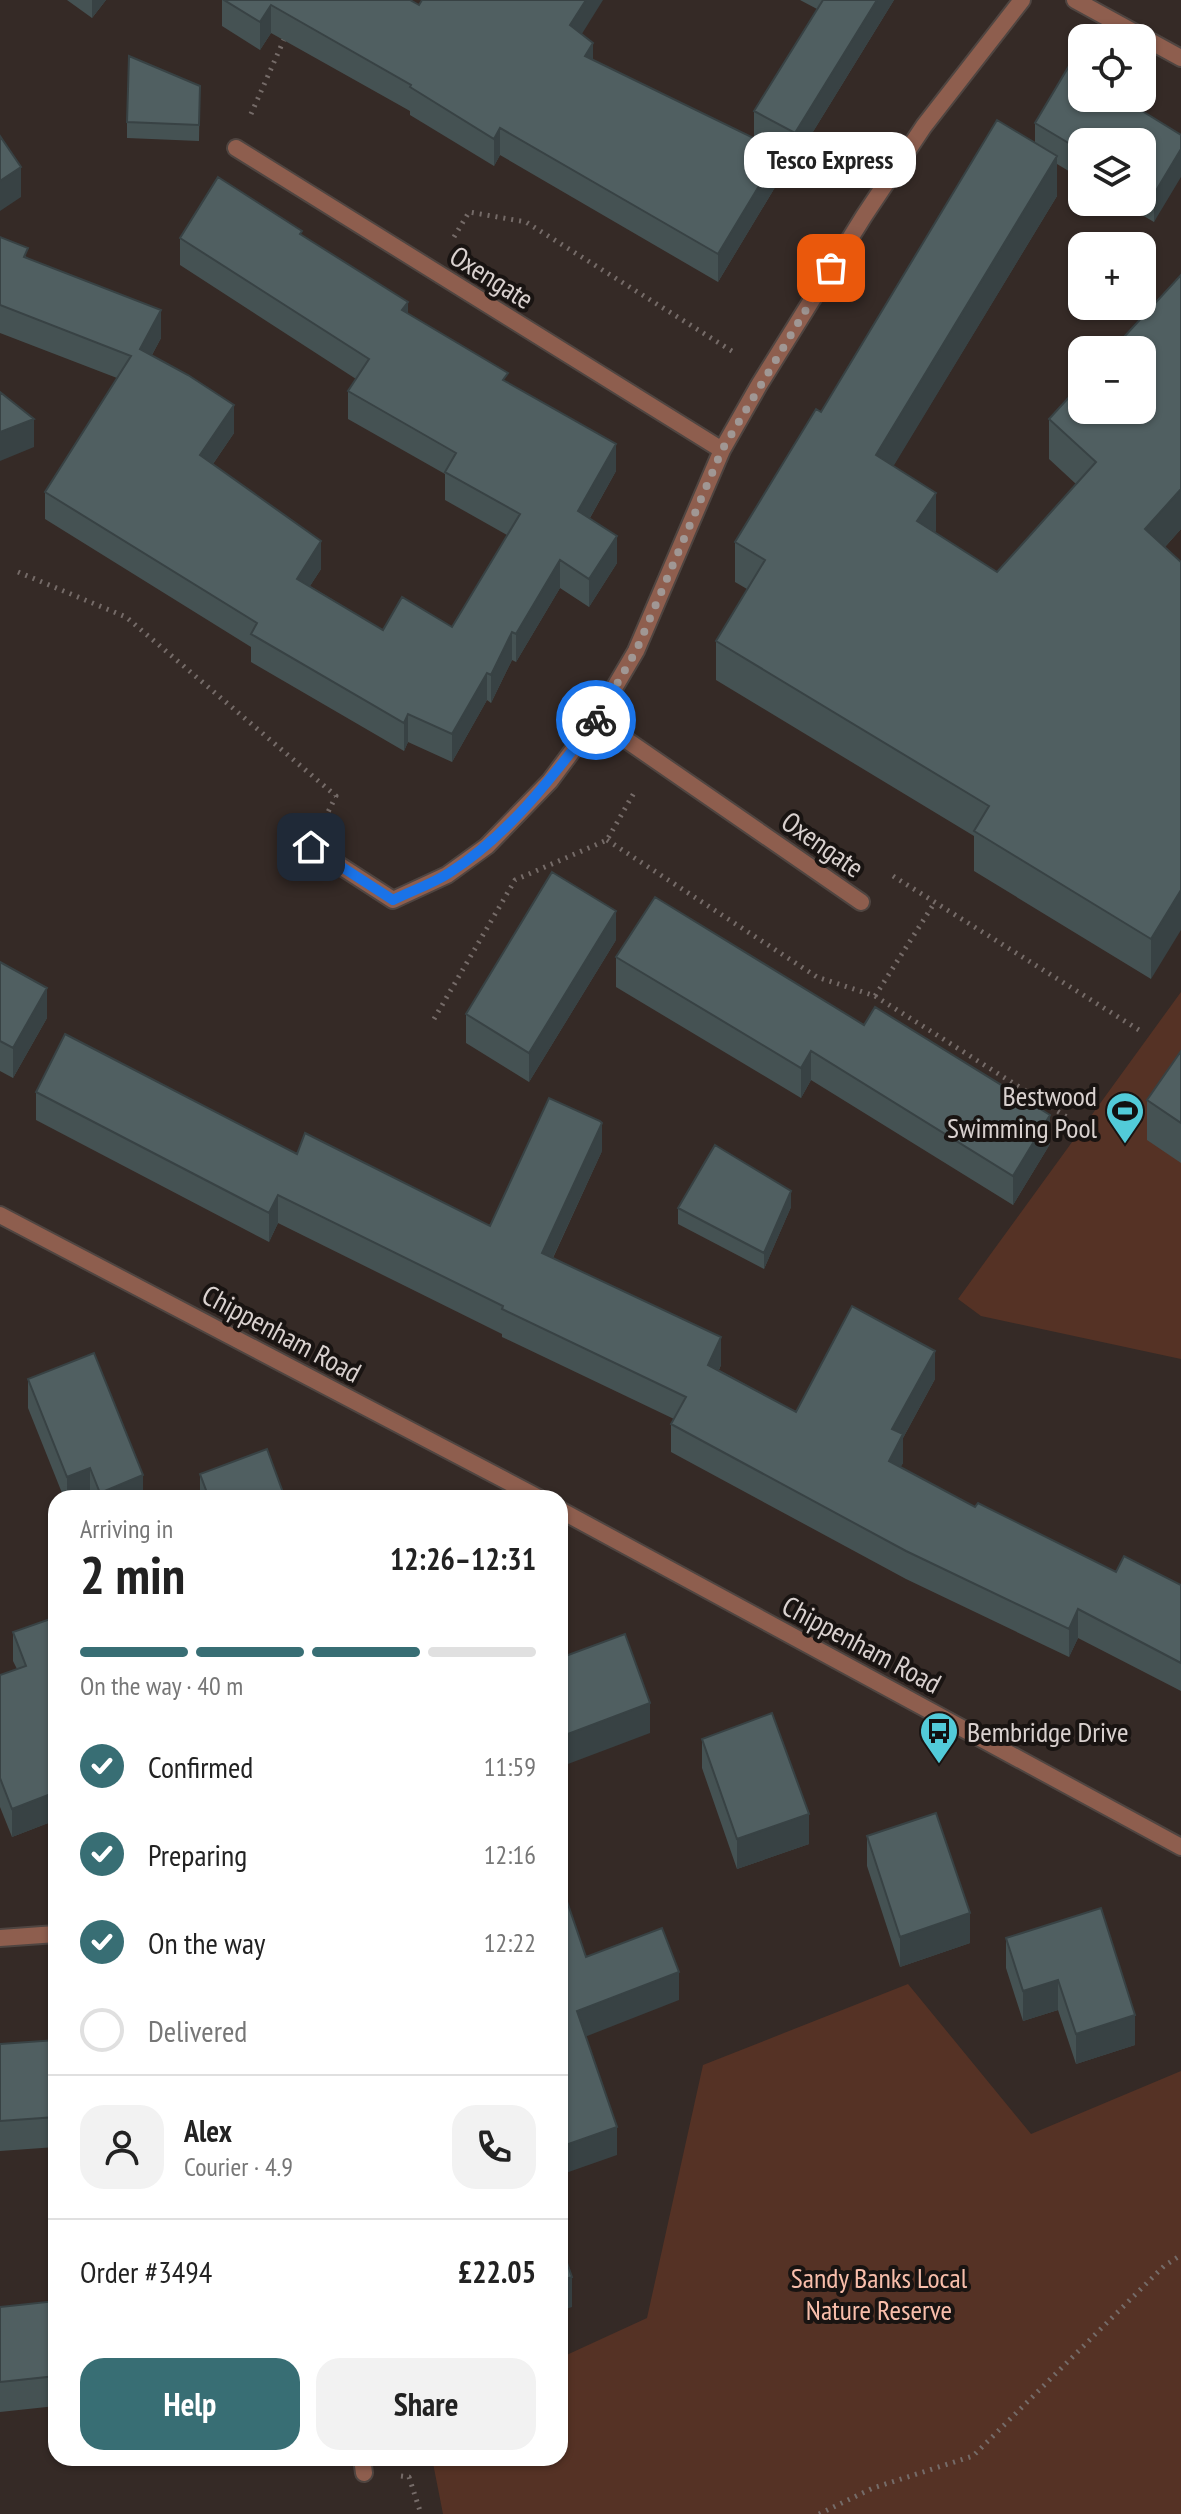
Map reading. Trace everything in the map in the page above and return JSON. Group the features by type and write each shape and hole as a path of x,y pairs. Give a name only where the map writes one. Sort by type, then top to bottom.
{"street":[{"path":"311,847 393,900 447,875 487,846 550,781 596,719 636,651 722,450 767,372 924,126 1022,0"},
{"path":"1075,0 1181,58"},
{"name":"Oxengate","path":"236,148 722,450"},
{"name":"Oxengate","path":"596,719 861,902"},
{"name":"Chippenham Road","path":"0,1215 506,1490"},
{"name":"Chippenham Road","path":"568,1514 1181,1847"},
{"path":"0,1938 48,1935"}],"path":[{"path":"236,148 290,27"},
{"path":"432,270 469,212 526,222 767,372"},
{"path":"18,572 126,617 336,796 311,847"},
{"path":"434,1019 515,880 607,840 654,760"},
{"path":"607,840 817,977 875,996 1070,1119"},
{"path":"861,902 881,868 1139,1030"},
{"path":"875,996 935,902"},
{"path":"819,2514 873,2488 973,2456 1164,2266 1181,2255"}],"green space":[{"name":"Bestwood Swimming Pool","path":"1181,992 1181,1359 981,1316 958,1299"},
{"name":"Sandy Banks Local Nature Reserve","path":"908,1984 1031,2134 1181,2071 1181,2514 443,2514 434,2466 568,2466 568,2354 647,2318 703,2065"}],"building":[{"path":"224,0 410,0 419,5 422,0 586,0 570,25 593,43 585,56 780,151 718,254 500,128 494,139 411,85 271,5 260,22"},
{"path":"823,0 877,0 795,133 754,111"},
{"path":"129,56 200,86 199,125 127,122"},
{"path":"1068,68 1068,112 1144,112 1181,135 1181,149 1156,191 1156,128 1068,128 1068,143 1035,123"},
{"path":"997,120 1057,156 876,455 936,493 917,521 997,572 1096,462 1049,419 1068,398 1068,424 1156,424 1156,336 1125,336 1140,320 1156,320 1156,302 1181,275 1181,489 1145,529 1181,562 1181,890 1151,939 974,831 989,806 716,641 765,560 735,542 816,409 821,412"},
{"path":"0,136 21,167 0,181"},
{"path":"218,177 302,231 300,234 408,302 402,310 508,373 503,380 616,444 578,511 617,536 589,579 560,560 516,634 512,632 491,675 487,673 452,734 408,714 404,723 251,634 257,623 45,492 131,356 0,305 0,237 28,248 24,257 161,310 140,349 234,405 200,455 321,541 297,579 383,630 402,597 452,627 520,514 445,472 456,453 348,391 369,359 180,238"},
{"path":"0,392 34,419 0,432"},
{"path":"552,872 616,911 529,1053 466,1014"},
{"path":"655,897 864,1025 875,1007 1050,1115 1013,1176 811,1051 801,1068 616,957"},
{"path":"0,962 47,988 13,1048 0,1041"},
{"path":"65,1034 297,1154 305,1133 490,1226 549,1098 600,1121 602,1123 542,1253 721,1337 708,1365 796,1412 852,1306 935,1351 892,1429 903,1434 889,1461 975,1507 978,1503 1116,1572 1124,1556 1181,1585 1181,1663 1078,1609 1069,1629 906,1551 671,1424 686,1397 502,1309 503,1306 278,1195 269,1213 36,1092"},
{"path":"1181,1051 1181,1123 1147,1100"},
{"path":"715,1145 791,1191 764,1253 678,1208"},
{"path":"94,1353 143,1475 107,1490 99,1490 90,1468 67,1477 28,1379"},
{"path":"267,1449 282,1490 206,1490 200,1474"},
{"path":"48,1620 48,1795 12,1809 0,1778 0,1675 26,1666 13,1632"},
{"path":"625,1634 650,1703 568,1734 568,1655"},
{"path":"772,1713 809,1814 737,1839 702,1739"},
{"path":"936,1813 970,1913 900,1937 867,1836"},
{"path":"568,1904 586,1957 662,1928 679,1972 577,2011 617,2127 568,2144"},
{"path":"1101,1908 1135,2015 1076,2034 1058,1980 1023,1991 1006,1938"},
{"path":"48,2041 48,2118 0,2121 0,2044"},
{"path":"48,2302 48,2377 0,2382 0,2307"}],"way so far":[{"path":"596,720 636,651 722,450 831,268"}],"place":[{"name":"Tesco Express","path":"831,268"},
{"name":"Bestwood Swimming Pool","path":"1125,1145"},
{"name":"Bembridge Drive","path":"939,1765"}],"route":[{"path":"311,847 393,900 447,875 487,846 550,781 596,720"}]}
